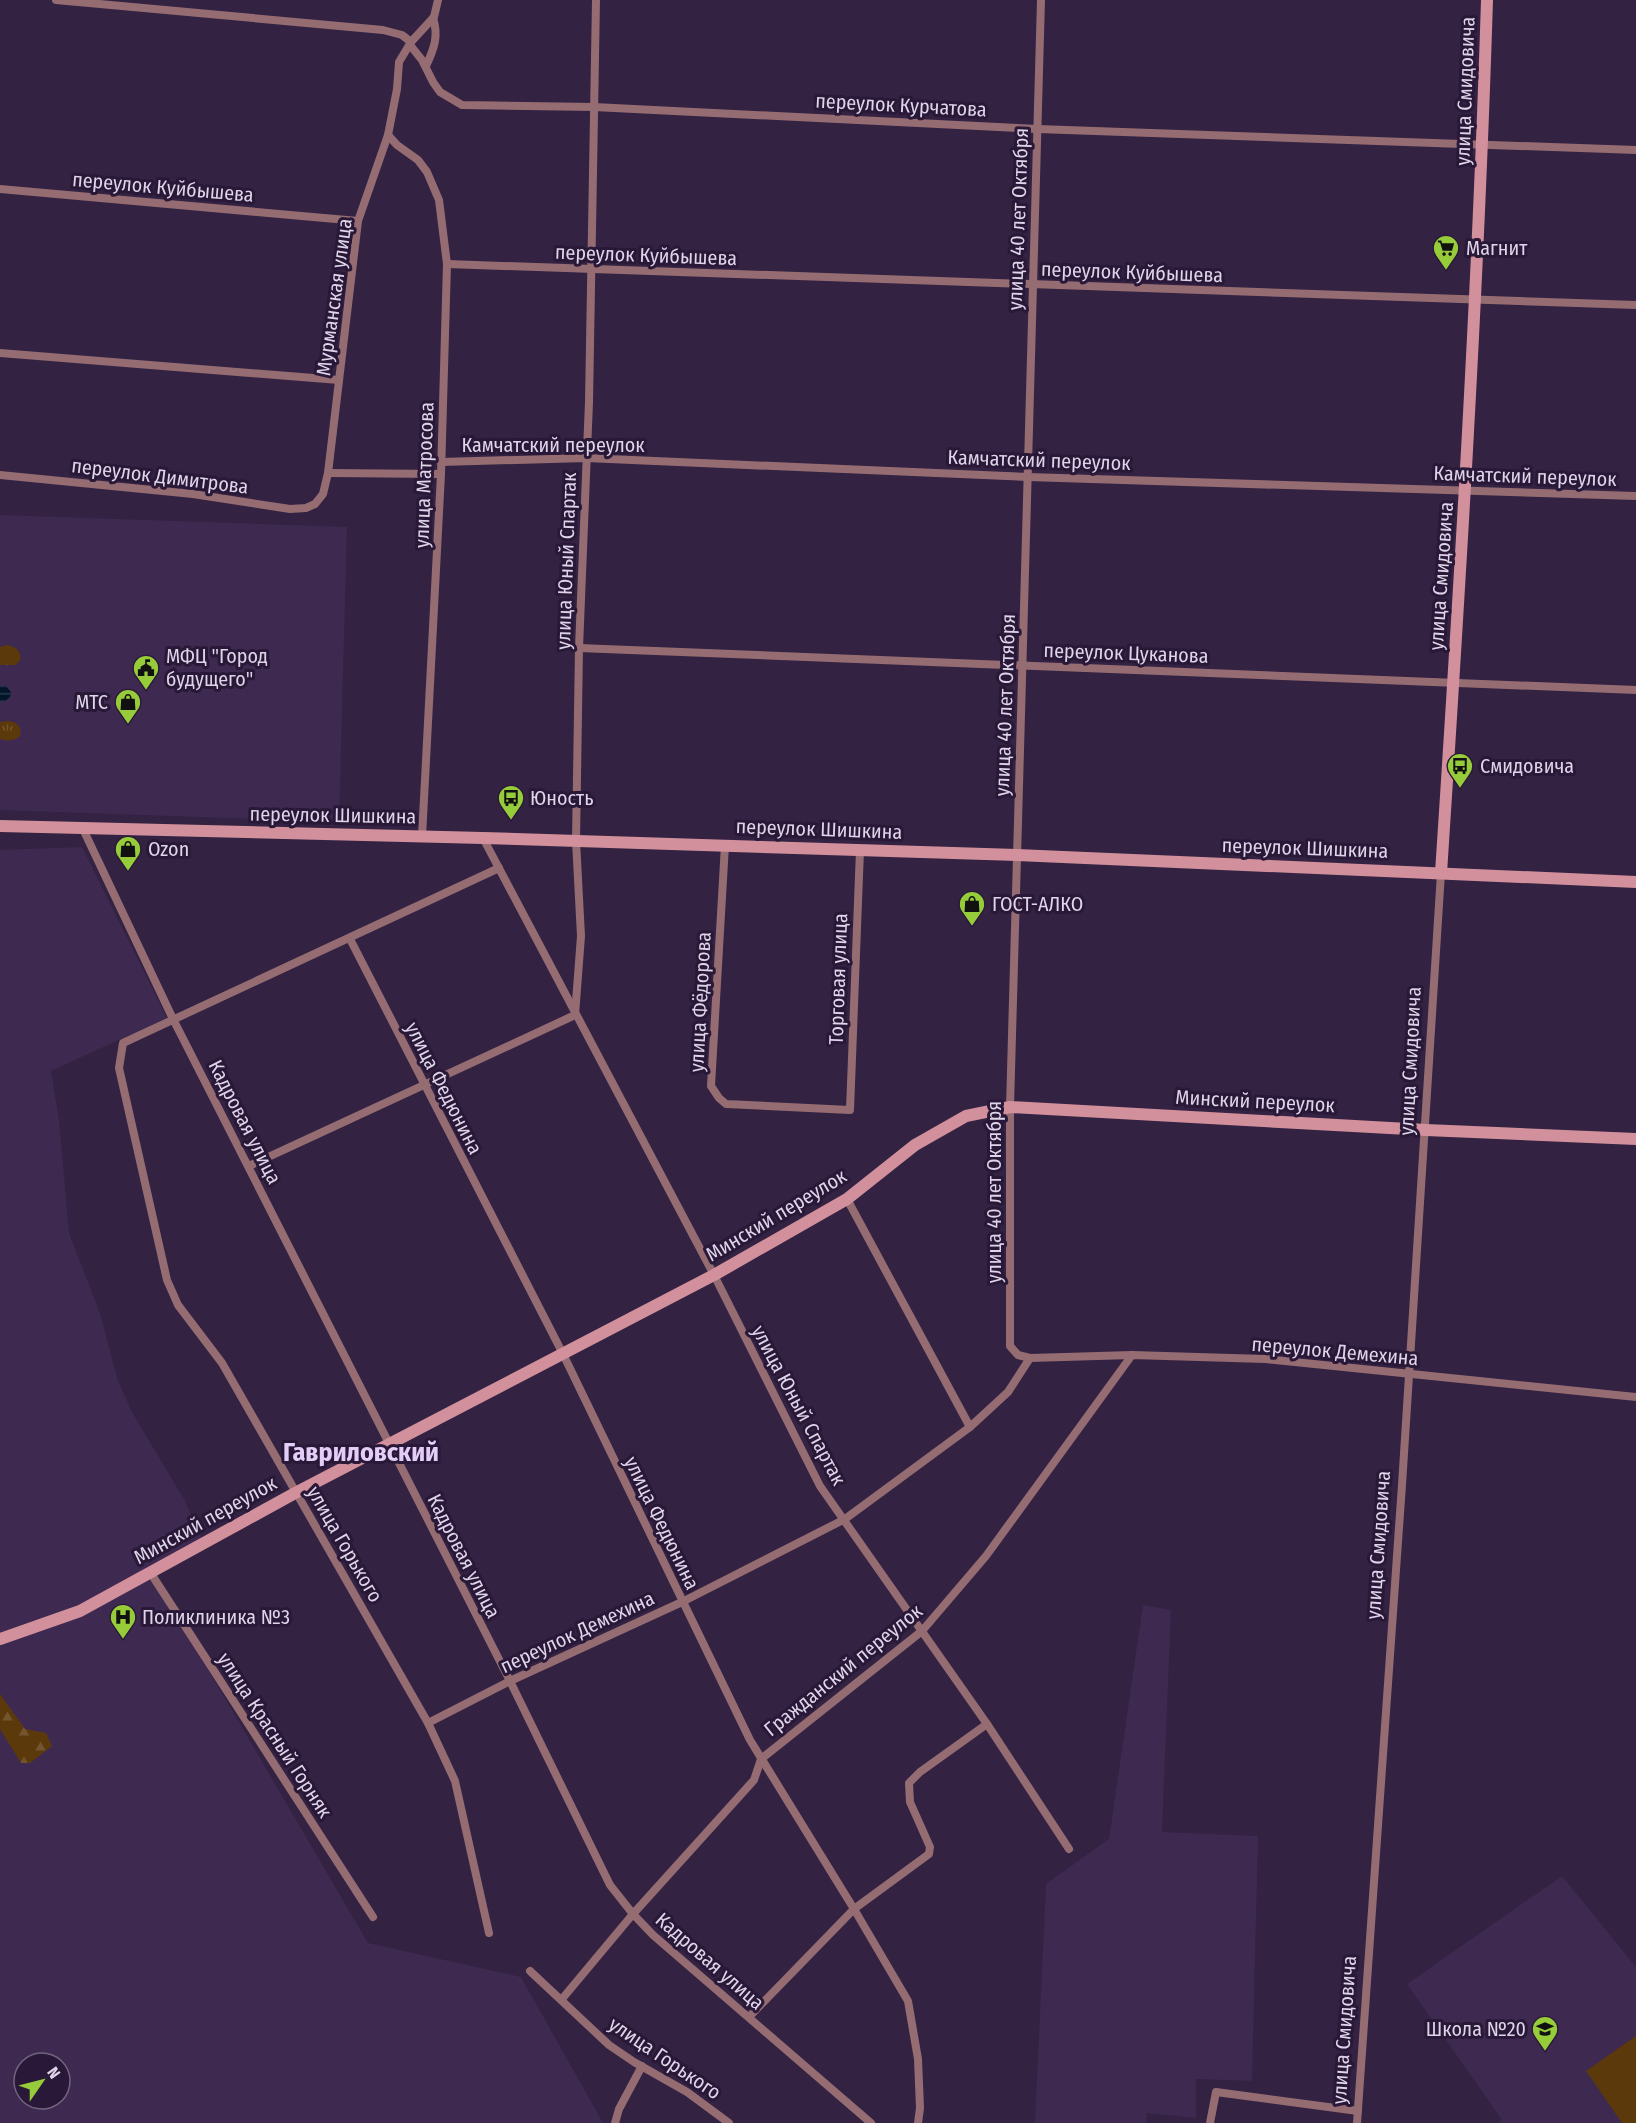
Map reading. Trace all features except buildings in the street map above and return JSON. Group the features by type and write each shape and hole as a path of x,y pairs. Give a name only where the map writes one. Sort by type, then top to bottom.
{"street":[{"name":"переулок Курчатова","path":"56,0 383,30 402,35 426,66 440,92 462,105 594,107 1038,129 1636,150"},
{"name":"Мурманская улица","path":"315,504 323,494 328,473 358,221 388,135 397,89 399,62 433,18 438,0"},
{"name":"улица Юный Спартак","path":"575,1015 580,936 576,841 579,648 591,270 596,0"},
{"name":"улица 40 лет Октября","path":"1030,1358 1018,1355 1010,1346 1010,1107 1041,0"},
{"name":"улица Смидовича","path":"1357,2123 1426,1130 1466,490 1483,145 1487,0"},
{"path":"426,66 434,51 436,40 433,18"},
{"name":"улица Матросова","path":"388,135 397,145 418,160 427,172 439,200 447,264 441,474 422,837"},
{"name":"переулок Куйбышева","path":"0,189 358,221"},
{"name":"переулок Куйбышева","path":"447,264 1636,305"},
{"path":"0,353 339,380"},
{"name":"Камчатский переулок","path":"441,462 586,458 1028,477 1636,496"},
{"path":"328,473 441,474"},
{"name":"переулок Димитрова","path":"0,475 193,494 290,509 306,508 315,504"},
{"name":"переулок Цуканова","path":"579,648 1636,690"},
{"name":"переулок Шишкина","path":"0,826 725,845 1017,855 1636,882"},
{"name":"Кадровая улица","path":"83,829 173,1018 510,1681 610,1885 653,1935 871,2123"},
{"name":"улица Юный Спартак","path":"483,838 714,1275 820,1486 987,1724 1069,1849"},
{"name":"улица Фёдорова","path":"725,845 711,1086 726,1104 850,1110"},
{"name":"Торговая улица","path":"850,1110 860,850"},
{"path":"173,1018 350,939 499,868"},
{"name":"улица Федюнина","path":"350,939 563,1354 682,1602 761,1759 908,2001 918,2059 920,2108 918,2123"},
{"path":"249,1166 575,1015"},
{"name":"улица Горького","path":"173,1018 123,1043 119,1068 167,1280 178,1305 222,1363 428,1723 454,1781 489,1933"},
{"name":"Минский переулок","path":"0,1639 80,1611 297,1492 714,1275 847,1199 915,1145 966,1116 1010,1107 1636,1139"},
{"path":"847,1199 970,1427"},
{"name":"переулок Демехина","path":"428,1723 510,1681 682,1602 845,1519 970,1427 1008,1392 1030,1358 1132,1355 1265,1359 1636,1397"},
{"name":"Гражданский переулок","path":"562,1999 633,1914 754,1780 761,1759 922,1631 986,1556 1132,1355"},
{"name":"улица Красный Горняк","path":"150,1572 373,1917"},
{"path":"749,2017 854,1909 929,1854 930,1846 910,1802 909,1783 920,1772 987,1724"},
{"name":"улица Горького","path":"530,1971 609,2045 687,2092 729,2123"},
{"path":"615,2123 619,2109 642,2066"},
{"path":"1210,2123 1216,2092 1358,2111"}],"shaded area":[{"path":"0,515 347,527 339,822 0,810"},
{"path":"82,847 167,1018 51,1071 59,1120 69,1233 101,1316 117,1378 132,1412 185,1501 204,1544 153,1575 368,1943 521,1977 603,2123 0,2123 0,850"},
{"path":"1143,1605 1171,1610 1162,1832 1258,1836 1252,2081 1196,2079 1196,2118 1147,2113 1146,2123 1035,2123 1046,1884 1109,1839"},
{"name":"Школа №20","path":"1562,1876 1636,1967 1636,2123 1499,2123 1502,2120 1407,1984"}],"green space":[{"path":"7,645 16,648 19,652 20,661 15,665 0,665 0,647"},
{"path":"8,721 18,725 20,736 11,740 0,739 0,722"},
{"path":"0,1694 25,1729 46,1733 52,1746 30,1763 21,1763 0,1729"},
{"path":"1636,2036 1636,2123 1622,2123 1586,2071"}],"water":[{"path":"0,686 6,686 11,692 10,697 4,702 0,701"}],"place":[{"name":"Магнит","path":"1446,271"},
{"name":"МФЦ \"Город будущего\"","path":"146,691"},
{"name":"МТС","path":"128,725"},
{"name":"Смидовича","path":"1460,789"},
{"name":"Юность","path":"511,821"},
{"name":"Ozon","path":"128,872"},
{"name":"ГОСТ-АЛКО","path":"972,927"},
{"name":"Поликлиника №3","path":"123,1640"},
{"name":"Школа №20","path":"1545,2052"}],"district":[{"name":"Гавриловский","path":"361,1452"}]}
